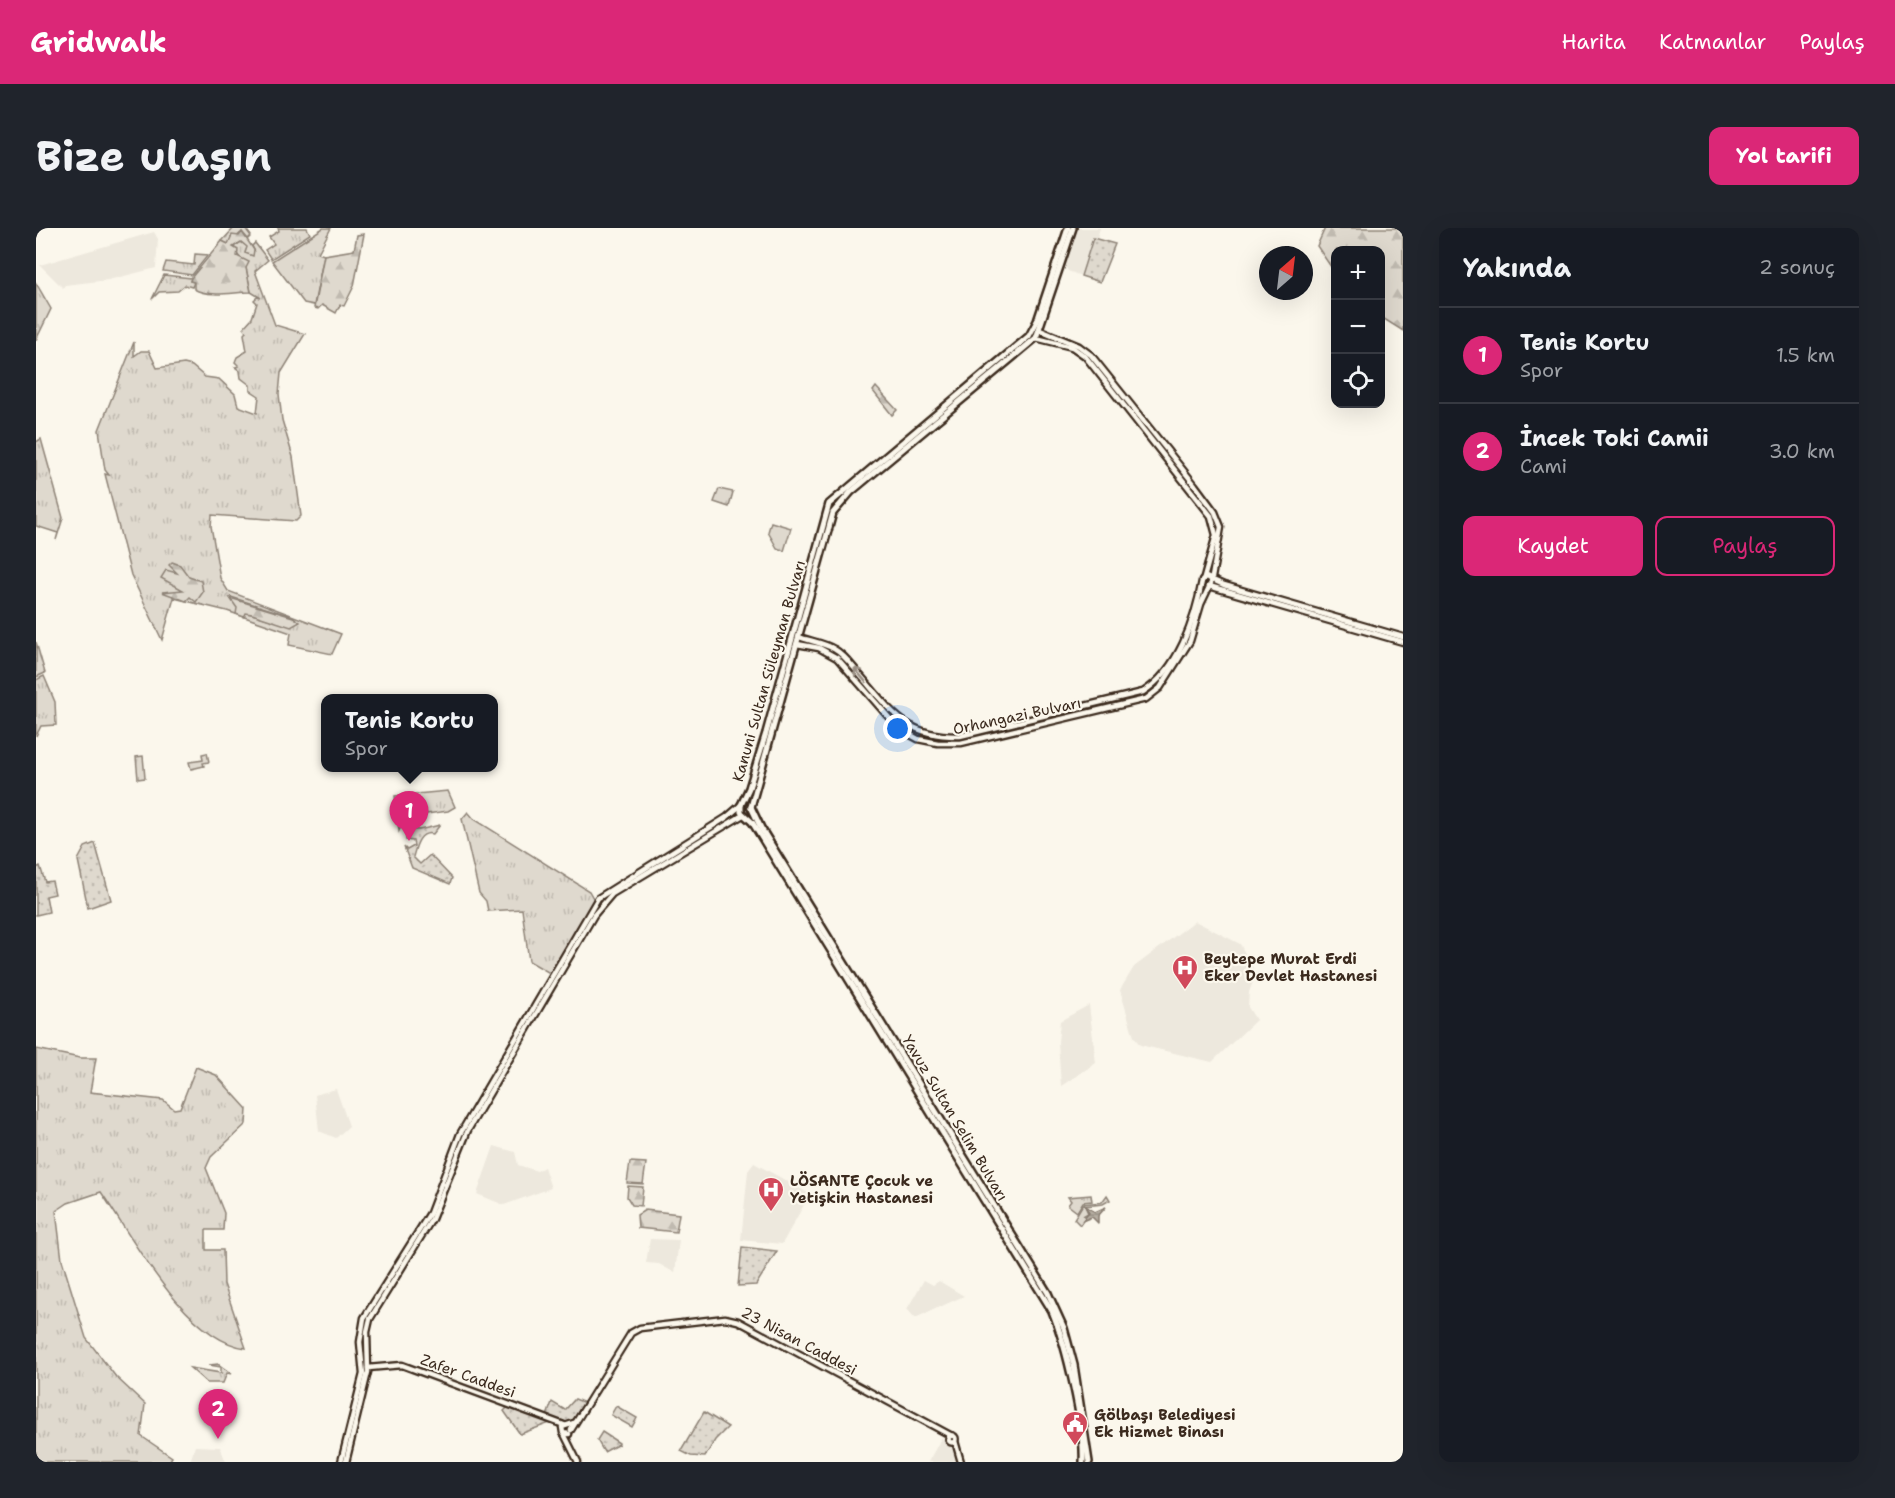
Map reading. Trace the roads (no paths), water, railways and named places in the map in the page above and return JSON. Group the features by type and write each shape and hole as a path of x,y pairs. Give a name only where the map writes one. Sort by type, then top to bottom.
{"main road":[{"path":"1036,338 1035,331 1068,228"},
{"path":"1035,331 1073,228"},
{"path":"1035,331 1079,346 1091,355 1188,476 1215,512 1221,527 1210,583 1190,640 1155,693"},
{"name":"Kanuni Sultan Süleyman Bulvarı","path":"365,1367 366,1332 369,1319 423,1236 460,1134 600,896 727,818 741,805 749,788 766,733 791,635 828,507 832,501 1035,331"},
{"name":"Kanuni Sultan Süleyman Bulvarı","path":"751,807 829,525 836,508 856,488 1036,338"},
{"name":"Orhangazi Bulvarı","path":"799,637 833,648 841,654 898,719 921,732 939,736 960,736 1133,696 1147,690 1152,685 1186,638 1216,535 1211,516 1085,356 1072,347 1036,338"},
{"path":"1183,480 1188,476"},
{"path":"828,507 832,511 836,508 832,501"},
{"path":"1203,580 1208,577 1210,583"},
{"path":"1210,583 1403,637"},
{"path":"1210,583 1403,642"},
{"path":"791,635 799,637"},
{"path":"789,643 797,644"},
{"name":"Orhangazi Bulvarı","path":"797,644 819,648 837,658 893,723 918,739 938,743 961,743 1155,693"},
{"path":"1152,685 1155,693"},
{"path":"1147,690 1155,693"},
{"path":"893,723 898,719"},
{"path":"747,803 751,807 743,814 740,811 741,805 747,803"},
{"name":"Yavuz Sultan Selim Bulvarı","path":"751,807 761,828 856,987"},
{"name":"Kanuni Sultan Süleyman Bulvarı","path":"441,1190 468,1130 604,901 743,814"},
{"name":"Yavuz Sultan Selim Bulvarı","path":"743,814 752,822 856,987 1064,1328 1074,1365 1089,1462"},
{"path":"600,896 604,901"},
{"name":"Yavuz Sultan Selim Bulvarı","path":"1045,1294 1066,1353 1082,1442 1083,1462"},
{"name":"23 Nisan Caddesi","path":"566,1430 574,1422 631,1333 640,1328 726,1318 744,1324 944,1433 952,1439 961,1462"},
{"name":"Zafer Caddesi","path":"365,1367 402,1365 557,1423 566,1430 569,1444 578,1462"},
{"path":"341,1462 365,1367"},
{"path":"346,1462 365,1367"}],"place":[{"name":"Tenis Kortu","path":"409,841"},
{"name":"Beytepe Murat Erdi Eker Devlet Hastanesi","path":"1185,991"},
{"name":"LÖSANTE Çocuk ve Yetişkin Hastanesi","path":"771,1213"},
{"name":"İncek Toki Camii","path":"218,1439"},
{"name":"Gölbaşı Belediyesi Ek Hizmet Binası","path":"1075,1447"}]}
